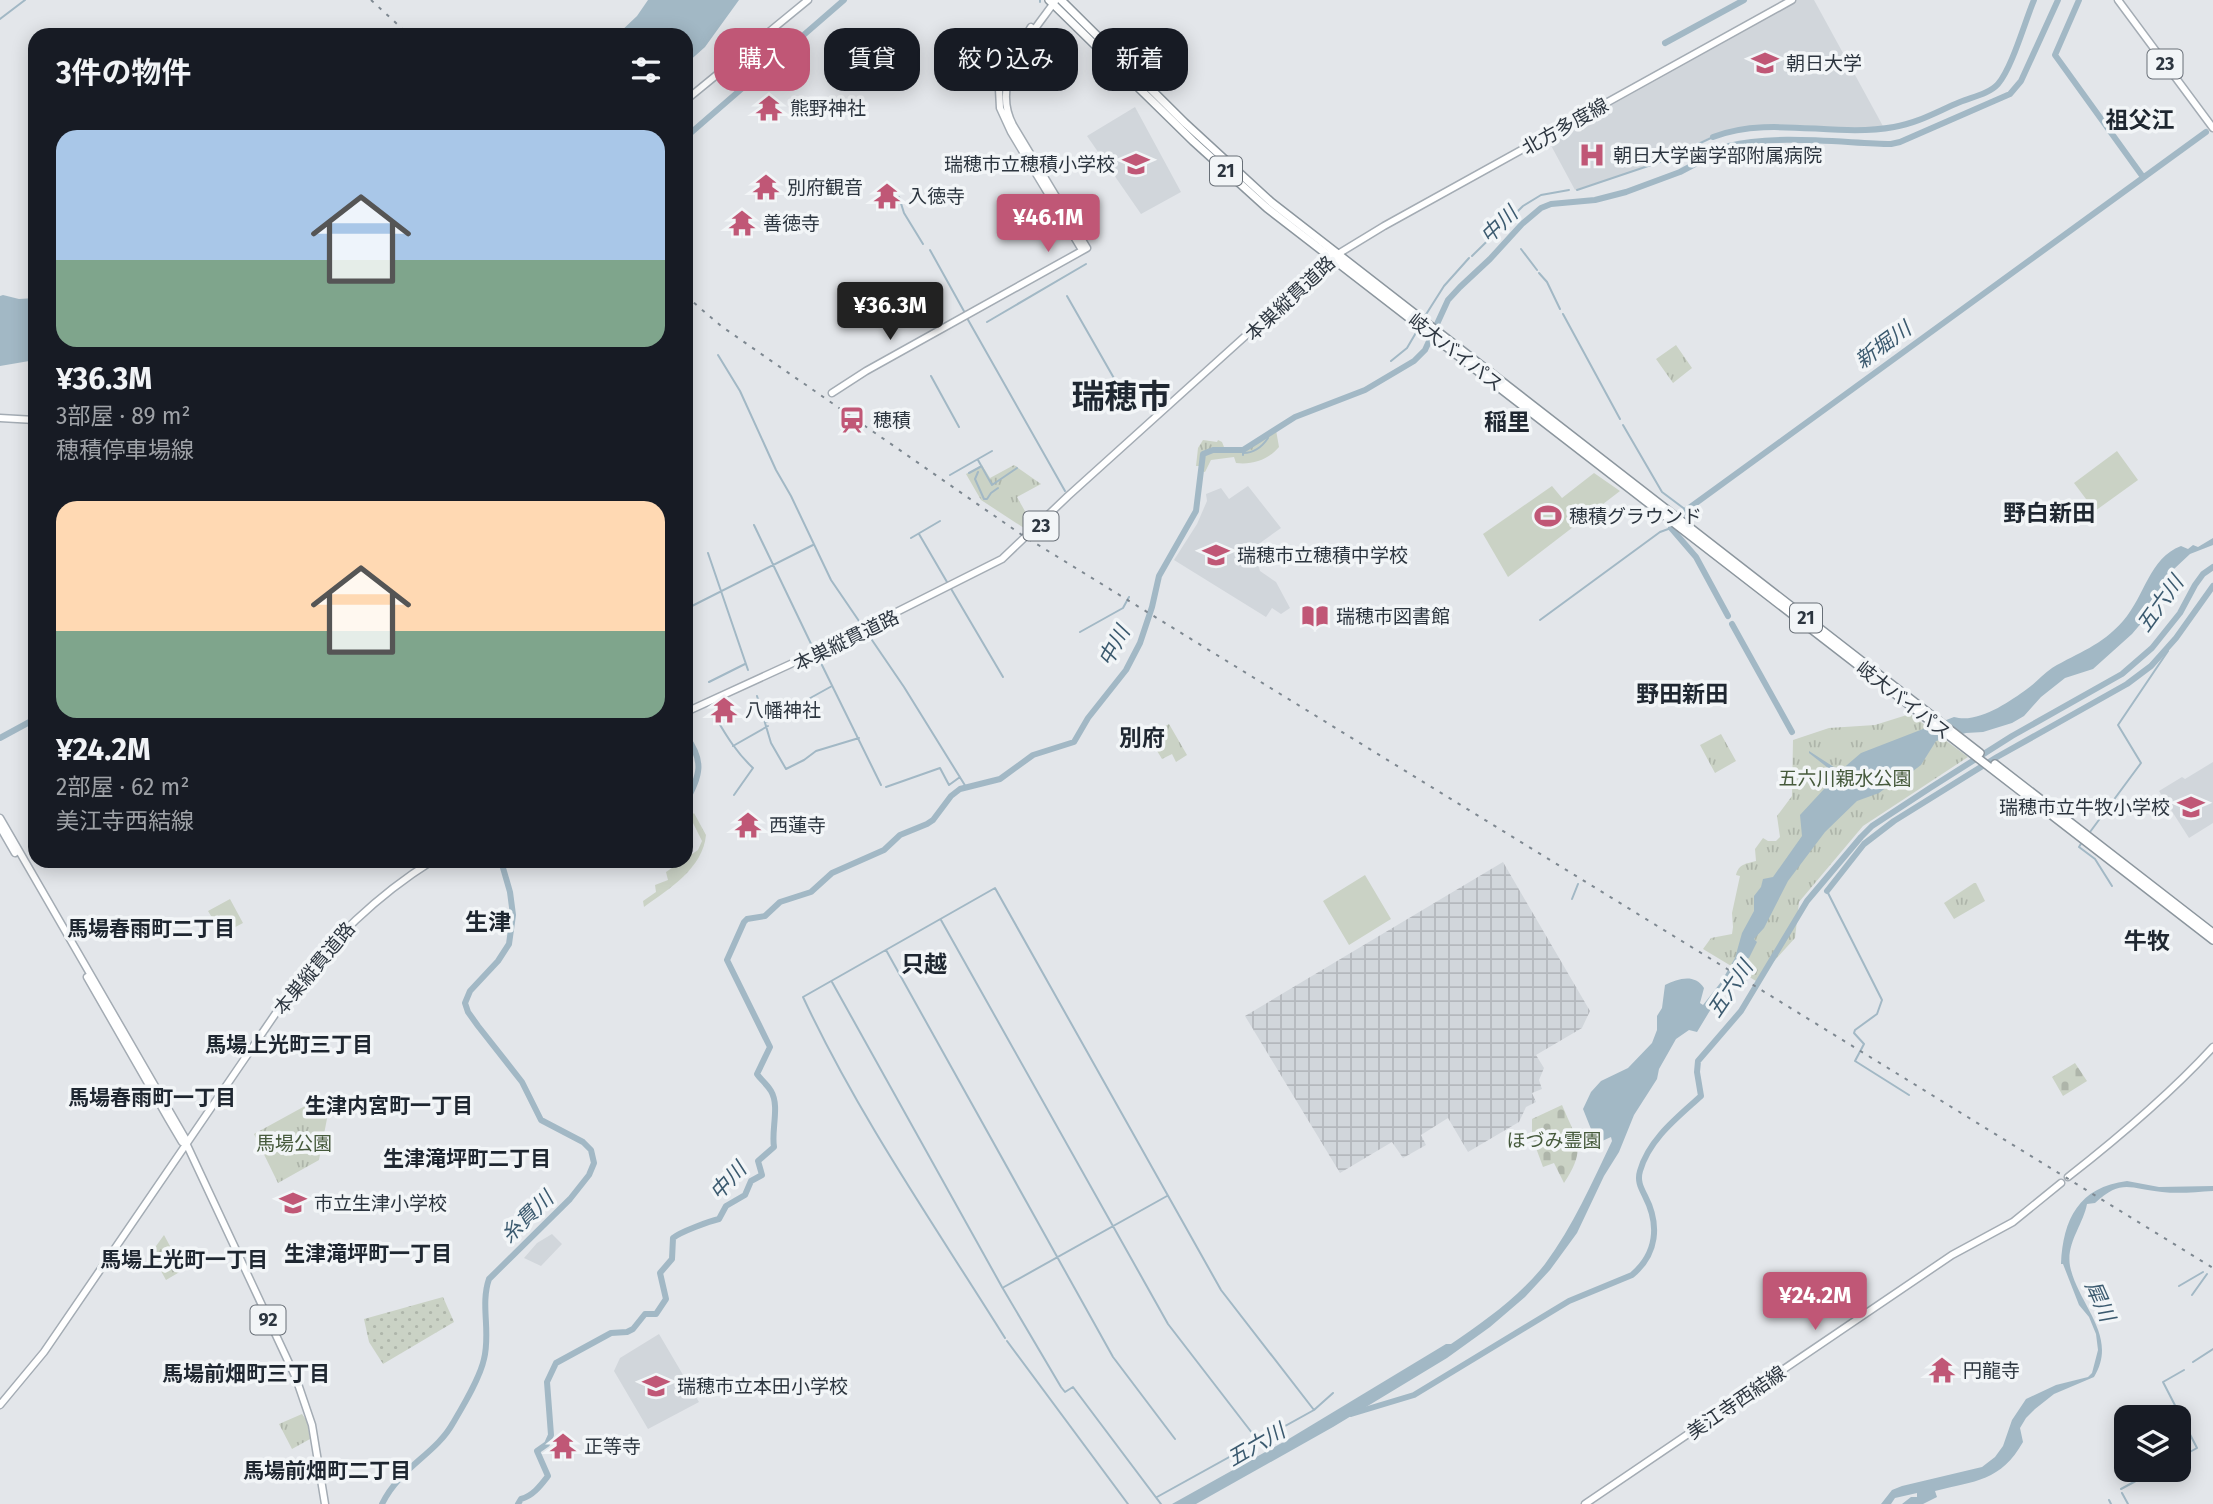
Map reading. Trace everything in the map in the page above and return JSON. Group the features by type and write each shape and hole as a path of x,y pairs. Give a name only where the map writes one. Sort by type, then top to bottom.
{"highway":[{"name":"岐大バイパス","path":"1054,1 1271,202 1335,256 2213,940"},
{"name":"岐大バイパス","path":"1994,767 2213,933"}],"main road":[{"path":"693,94 808,0"},
{"name":"北方多度線","path":"1335,256 1792,0"},
{"name":"23","path":"2118,0 2213,128"},
{"path":"832,393 1084,249 1013,125 1005,106 1004,90 1010,73 1036,26 1054,1"},
{"name":"本巣縦貫道路","path":"693,711 817,655 1004,561 1335,256"},
{"path":"0,418 28,420"},
{"name":"92","path":"0,818 28,867"},
{"name":"92","path":"0,827 185,1141"},
{"name":"92","path":"29,868 185,1141 296,1378 312,1425 325,1504"},
{"name":"本巣縦貫道路","path":"0,1402 42,1349 275,1006 342,926 416,868"},
{"name":"本巣縦貫道路","path":"185,1141 308,969 370,905 422,868"},
{"path":"2068,1177 2097,1156 2183,1080 2213,1048"},
{"name":"美江寺西結線","path":"1585,1504 1952,1255 2013,1222 2061,1183"}],"shaded area":[{"name":"朝日大学","path":"1796,0 1814,0 1884,128 1733,129 1657,163 1575,190 1547,138"},
{"name":"瑞穂市立穂積小学校","path":"1135,107 1181,192 1141,214 1087,136"},
{"name":"瑞穂市立穂積中学校","path":"1248,486 1281,528 1253,548 1260,571 1276,582 1290,608 1281,614 1272,608 1266,617 1174,560 1197,524 1207,501 1206,494 1221,488 1229,499"},
{"name":"瑞穂市立牛牧小学校","path":"2213,762 2213,823 2189,838 2159,791"},
{"path":"1503,862 1590,1011 1582,1028 1536,1055 1544,1068 1539,1080 1542,1089 1532,1093 1536,1102 1526,1107 1519,1122 1468,1152 1448,1118 1421,1135 1426,1145 1403,1158 1392,1142 1340,1173 1245,1016"},
{"path":"552,1234 562,1244 541,1266 524,1258 537,1243"},
{"name":"瑞穂市立本田小学校","path":"659,1334 699,1402 648,1429 614,1371 620,1358"}],"green space":[{"path":"1676,345 1692,368 1673,383 1656,359"},
{"path":"1276,430 1279,447 1265,458 1242,463 1236,463 1234,457 1211,460 1205,472 1199,471 1199,466 1196,466 1198,448 1203,440 1218,440 1222,442 1226,452 1234,452 1253,446"},
{"path":"2117,451 2138,480 2095,511 2074,483"},
{"path":"982,465 990,478 1014,465 1041,484 1017,497 1026,513 1024,515 1030,527 1027,530 981,500 966,474"},
{"name":"穂積グラウンド","path":"1594,473 1620,491 1508,577 1483,534 1552,486 1562,498"},
{"name":"五六川親水公園","path":"1910,714 1968,757 1863,826 1799,902 1795,938 1756,981 1703,949 1711,938 1732,934 1732,913 1740,876 1736,875 1739,869 1756,861 1755,849 1763,838 1776,841 1780,837 1777,816 1792,796 1793,740 1829,728 1875,725"},
{"path":"1169,724 1187,755 1176,762 1172,754 1162,759 1148,736"},
{"path":"1721,734 1736,761 1715,773 1700,745"},
{"path":"693,814 706,835 704,847 693,867 693,853 702,841 693,823"},
{"path":"672,868 692,868 644,907 643,901 656,892 655,885 668,880 666,872"},
{"path":"1365,875 1391,919 1349,945 1323,901"},
{"path":"1974,883 1985,901 1954,919 1944,903"},
{"path":"230,899 243,923 222,934 208,911"},
{"path":"2075,1063 2087,1081 2063,1096 2052,1077"},
{"name":"馬場公園","path":"325,1095 331,1098 319,1160 278,1183 254,1134"},
{"name":"ほづみ霊園","path":"1562,1105 1577,1144 1576,1161 1564,1183 1554,1163 1543,1167 1532,1137 1532,1119"},
{"path":"164,1235 183,1270 166,1280 151,1253"},
{"path":"443,1297 454,1322 383,1364 369,1342 364,1319"},
{"path":"302,1414 307,1421 310,1439 292,1449 279,1424"}],"water":[{"path":"648,0 739,0 719,28 714,28 714,35 705,47 693,58 693,28 624,28"},
{"path":"0,296 28,298 28,361 0,366"},
{"path":"2213,538 2213,545 2190,554 2174,569 2149,614 2132,634 2093,669 2065,678 2041,697 2024,716 2012,723 1936,741 1921,765 1879,793 1857,801 1825,832 1788,881 1764,928 1754,939 1757,942 1749,958 1740,961 1697,1032 1689,1030 1676,1039 1659,1069 1657,1079 1634,1115 1619,1152 1604,1176 1577,1233 1550,1270 1525,1297 1447,1358 1333,1427 1196,1504 1172,1504 1287,1440 1446,1344 1451,1344 1501,1307 1545,1264 1573,1219 1612,1141 1611,1137 1600,1142 1595,1139 1583,1109 1591,1092 1601,1081 1628,1068 1652,1043 1657,1030 1657,1016 1662,1008 1665,985 1680,979 1696,980 1704,988 1700,1003 1703,1005 1721,982 1735,958 1742,933 1754,911 1754,896 1763,879 1773,877 1802,836 1800,815 1837,775 1809,751 1840,771 1861,753 1954,717 1973,717 1993,711 2027,689 2052,668 2098,643 2115,630 2130,611 2154,568 2170,552 2181,546 2188,549 2193,545 2198,547"},
{"path":"2127,1181 2159,1187 2213,1186 2213,1191 2168,1193 2127,1187 2112,1190 2095,1203 2087,1204 2069,1258 2074,1280 2100,1334 2102,1348 2094,1377 2054,1394 2035,1409 2020,1428 2023,1442 2015,1455 1996,1472 1975,1481 1935,1491 1937,1497 1923,1504 1902,1504 1911,1497 1917,1497 1917,1493 1895,1498 1891,1504 1881,1504 1892,1490 1902,1486 1982,1467 1995,1457 2003,1446 2012,1420 2026,1399 2056,1385 2088,1377 2092,1373 2098,1350 2096,1334 2089,1317 2079,1305 2061,1264 2062,1248 2070,1220 2086,1198 2110,1184"}],"waterway":[{"path":"0,19 25,0"},
{"path":"693,131 844,0"},
{"path":"1665,43 1744,0"},
{"path":"1713,137 1757,128 1871,130 1894,127 1920,120 1985,93 2003,77 2034,0"},
{"name":"中川","path":"518,1504 548,1476 537,1451 547,1444 551,1435 547,1382 556,1363 611,1333 633,1329 645,1314 656,1314 666,1299 660,1273 672,1259 673,1238 719,1219 726,1206 745,1195 751,1181 762,1175 758,1161 774,1147 774,1097 757,1074 770,1047 727,960 744,922 765,916 780,902 811,892 832,873 884,850 900,835 927,824 960,789 1000,779 1033,755 1074,742 1088,718 1126,670 1140,643 1159,576 1196,511 1203,454 1213,450 1243,450 1295,417 1365,390 1414,361 1425,350 1448,300 1541,208 1551,204 1595,200 1626,192 1680,172 1729,146 1747,142 1900,142 2010,94 2021,81 2058,0"},
{"path":"2079,0 2055,55 2143,177"},
{"name":"新堀川","path":"1728,616 1696,557 1671,528 1685,511 2206,132"},
{"path":"1577,190 1660,162 1713,137"},
{"path":"1472,256 1523,206 1541,195 1569,190"},
{"path":"899,197 904,213 923,244"},
{"path":"1521,249 1537,270"},
{"path":"930,250 965,313"},
{"path":"1425,316 1444,286 1469,258"},
{"path":"987,322 1086,264"},
{"path":"1539,273 1547,282 1560,309"},
{"path":"1067,296 1115,380"},
{"path":"1563,314 1620,419"},
{"path":"967,318 1065,491"},
{"path":"1391,361 1407,348 1417,331"},
{"path":"718,355 740,391 831,580 904,687 966,787"},
{"path":"931,376 959,427"},
{"path":"1623,425 1662,492 1686,510"},
{"path":"1243,455 1260,447 1268,438 1267,433"},
{"path":"950,475 992,451"},
{"path":"978,460 992,485 1017,468"},
{"path":"969,473 980,467"},
{"path":"978,472 975,479 984,499 998,488"},
{"path":"911,538 940,521"},
{"path":"754,525 814,650"},
{"path":"1540,620 1660,532 1671,528"},
{"path":"919,534 947,582"},
{"path":"693,605 813,545"},
{"path":"708,553 748,670"},
{"name":"五六川","path":"1351,1414 1414,1395 1569,1301 1632,1275 1647,1258 1654,1238 1653,1218 1639,1181 1644,1159 1665,1129 1701,1096 1698,1061 1741,1011 1807,901 1872,826 2012,736 2122,674 2152,648 2180,613 2203,574 2213,567"},
{"path":"1827,891 1864,844 1894,821 1997,757 2127,684 2151,666 2176,638 2213,586"},
{"path":"950,587 1003,677"},
{"path":"1080,632 1123,608 1129,597"},
{"name":"新堀川","path":"1732,624 1792,732"},
{"path":"2090,832 2141,763 2118,725 2168,651 2166,649"},
{"path":"817,655 881,785"},
{"path":"709,682 745,664"},
{"path":"767,722 832,686"},
{"path":"757,696 771,743 786,769 816,751 859,738"},
{"path":"716,718 742,757 753,768 734,795"},
{"path":"0,738 28,723"},
{"path":"733,746 768,726"},
{"name":"糸貫川","path":"693,747 698,761 693,788"},
{"path":"886,787 940,768 949,785 960,777"},
{"path":"2082,842 2079,847 2095,859 2112,886"},
{"name":"糸貫川","path":"382,1504 398,1480 446,1434 475,1383 486,1349 485,1299 489,1279 570,1199 589,1175 594,1163 591,1150 583,1142 541,1120 522,1082 478,1026 465,1003 470,991 498,961 509,944 513,915 503,868"},
{"path":"1572,899 1578,884"},
{"path":"1005,1338 873,1128 803,997 995,888 1221,1290 1314,1410"},
{"path":"1827,891 1882,1000 1877,1014 1855,1030 1854,1033 1864,1044 1855,1061 1909,1095"},
{"path":"941,920 1168,1324 1259,1442"},
{"path":"886,950 1113,1357 1175,1439"},
{"path":"832,982 1002,1287 1061,1387 1065,1392 1073,1387 1161,1504"},
{"path":"1004,1287 1167,1196"},
{"path":"2179,1286 2203,1272"},
{"path":"2192,1295 2207,1274"},
{"path":"1007,1341 1128,1504"},
{"path":"2193,1362 2213,1349"},
{"path":"2175,1405 2163,1382 2184,1370"},
{"path":"1157,1497 1314,1410 1333,1393"},
{"path":"2191,1436 2197,1448 2191,1451"},
{"path":"2121,1489 2134,1482"},
{"path":"2122,1493 2128,1504"},
{"path":"2109,1500 2111,1504"}],"railway":[{"path":"371,0 401,28"},
{"path":"693,302 721,326 1022,535 2213,1268"}],"place":[{"name":"朝日大学","path":"1765,63"},
{"name":"熊野神社","path":"769,108"},
{"name":"朝日大学歯学部附属病院","path":"1592,155"},
{"name":"瑞穂市立穂積小学校","path":"1136,164"},
{"name":"別府観音","path":"766,187"},
{"name":"入徳寺","path":"887,196"},
{"name":"善徳寺","path":"742,223"},
{"name":"穂積","path":"852,420"},
{"name":"穂積グラウンド","path":"1548,516"},
{"name":"瑞穂市立穂積中学校","path":"1216,555"},
{"name":"瑞穂市図書館","path":"1315,616"},
{"name":"八幡神社","path":"724,710"},
{"name":"瑞穂市立牛牧小学校","path":"2191,807"},
{"name":"西蓮寺","path":"748,825"},
{"name":"市立生津小学校","path":"293,1203"},
{"name":"円龍寺","path":"1942,1370"},
{"name":"瑞穂市立本田小学校","path":"656,1386"},
{"name":"正等寺","path":"563,1446"}],"district":[{"name":"祖父江","path":"2140,120"},
{"name":"瑞穂市","path":"1121,396"},
{"name":"稲里","path":"1507,422"},
{"name":"野白新田","path":"2049,513"},
{"name":"野田新田","path":"1682,694"},
{"name":"別府","path":"1142,738"},
{"name":"生津","path":"488,922"},
{"name":"馬場春雨町二丁目","path":"151,929"},
{"name":"牛牧","path":"2147,941"},
{"name":"只越","path":"924,964"},
{"name":"馬場上光町三丁目","path":"289,1045"},
{"name":"馬場春雨町一丁目","path":"152,1098"},
{"name":"生津内宮町一丁目","path":"389,1106"},
{"name":"生津滝坪町二丁目","path":"467,1159"},
{"name":"生津滝坪町一丁目","path":"368,1254"},
{"name":"馬場上光町一丁目","path":"184,1260"},
{"name":"馬場前畑町三丁目","path":"246,1374"},
{"name":"馬場前畑町二丁目","path":"327,1471"}],"water label":[{"name":"犀川","path":"2100,1301"}]}
